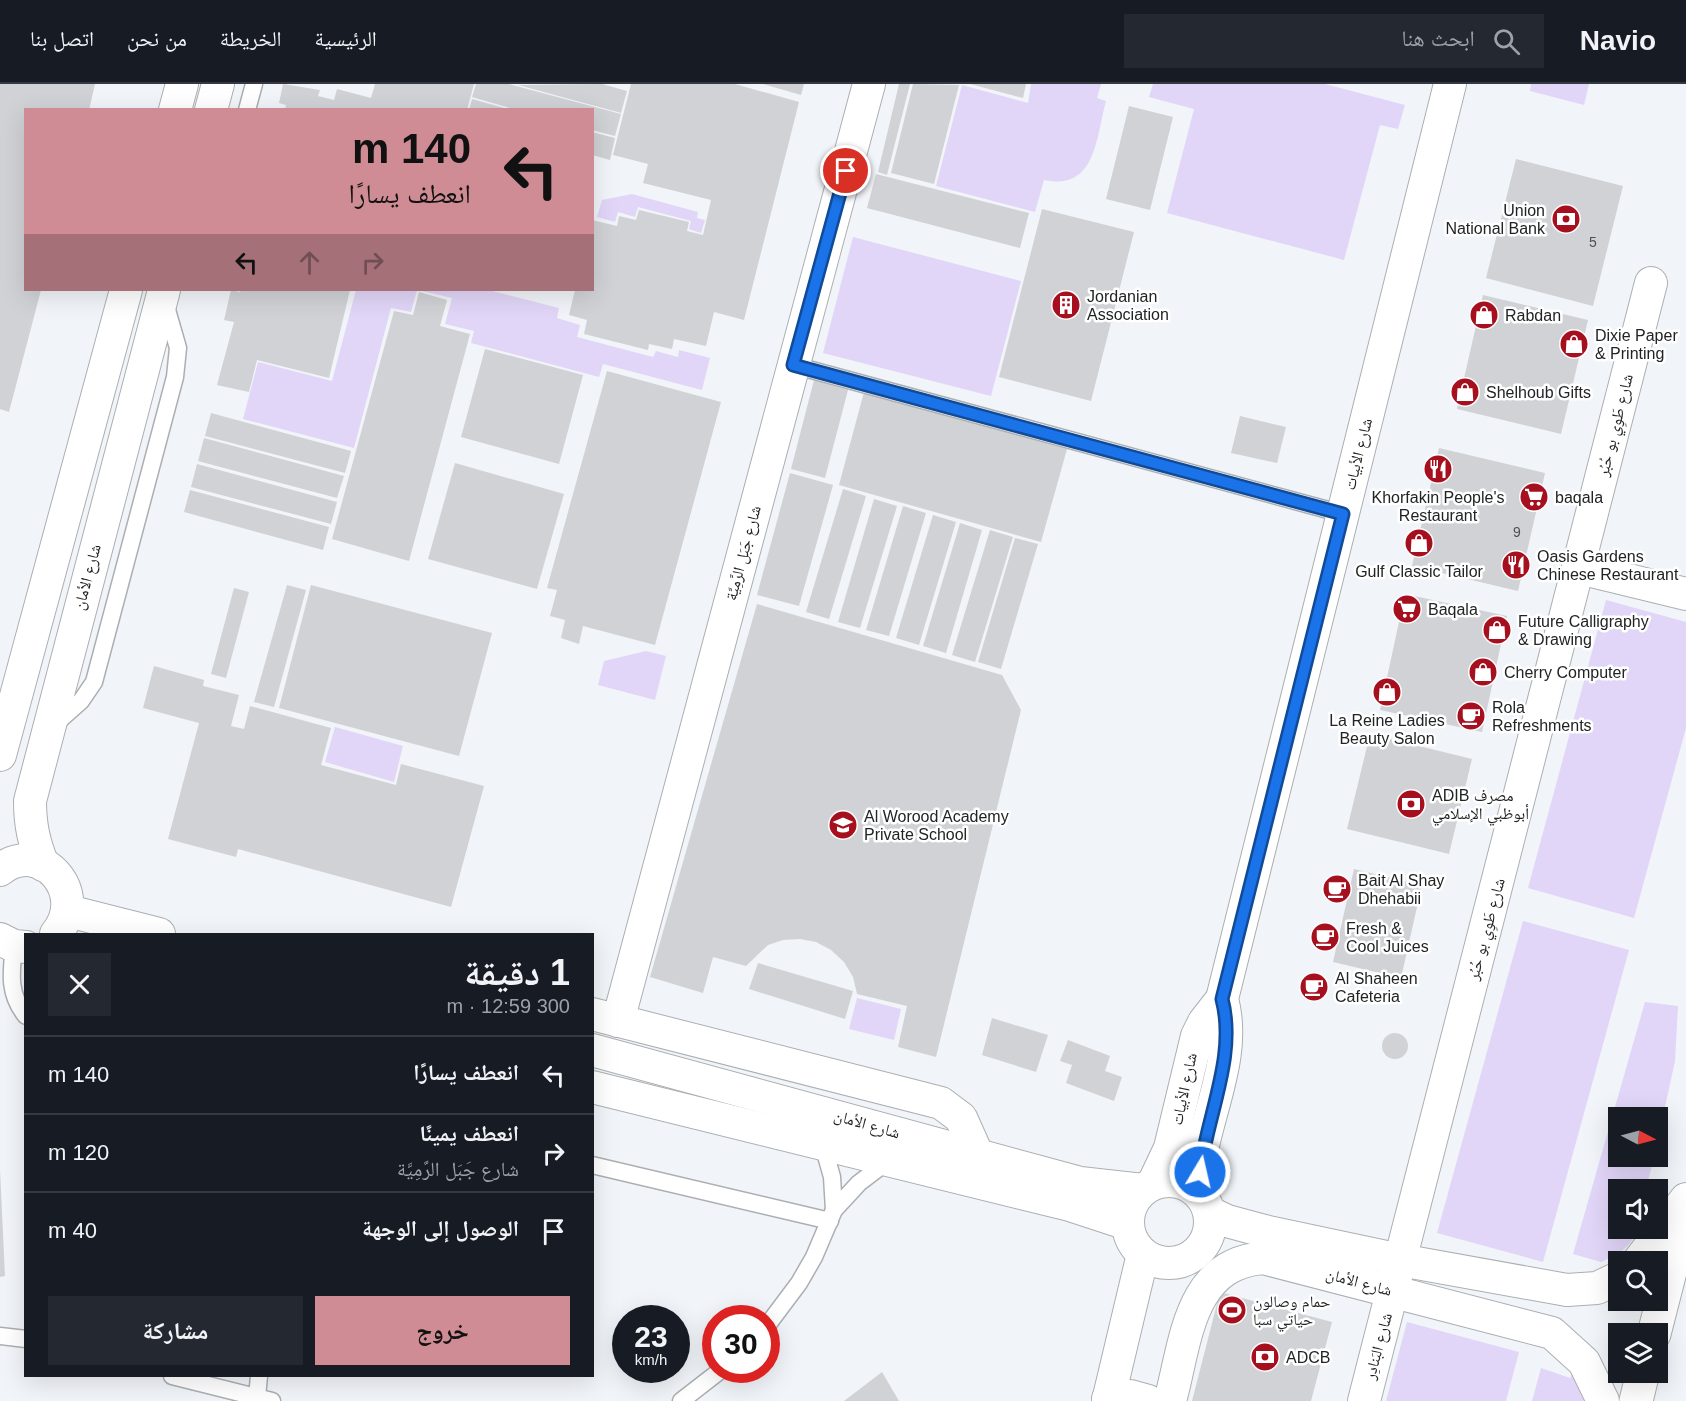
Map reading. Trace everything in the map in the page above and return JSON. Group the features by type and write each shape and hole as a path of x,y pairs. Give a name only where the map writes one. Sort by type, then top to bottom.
{"main road":[{"path":"1657,1323 1686,1209"},
{"path":"1636,1401 1640,1383"}],"street":[{"path":"176,108 182,84"},
{"path":"212,108 218,84"},
{"name":"شارع جَبَل الرَّمِيَّة","path":"605,1018 793,365 869,84"},
{"name":"شارع الأبيات","path":"1148,1187 1170,1148 1194,1043 1204,1022 1222,999 1450,84"},
{"name":"شارع طَوِي بو حُبُر","path":"1393,1291 1651,283"},
{"path":"0,755 126,291"},
{"name":"شارع الأمان","path":"44,865 34,844 30,823 30,801 46,731 163,291"},
{"path":"1579,568 1686,594"},
{"path":"0,870 16,862 30,861 44,865 55,873 64,884 68,897 62,923 150,933"},
{"name":"شارع الأبيات","path":"1204,1202 1202,1151 1227,1045 1227,1020 1222,999"},
{"path":"605,1018 941,1103 961,1118 978,1156"},
{"name":"شارع الأمان","path":"594,1051 1080,1183 1148,1187"},
{"name":"شارع الأمان","path":"594,1087 1070,1205 1128,1224"},
{"path":"811,1108 813,1142"},
{"path":"1177,1181 1204,1202 1208,1235 1196,1254 1175,1263 1164,1263 1143,1254 1130,1236 1128,1224 1134,1199 1148,1187 1177,1181"},
{"path":"1646,1251 1686,1199"},
{"name":"شارع الأمان","path":"1204,1202 1245,1227 1400,1260 1567,1290 1597,1288 1608,1283"},
{"path":"1143,1254 1108,1400 1130,1396 1148,1401"},
{"name":"شارع الأمان","path":"1170,1401 1195,1306 1206,1286 1234,1263 1249,1259 1277,1260 1552,1333 1584,1362 1604,1401"},
{"name":"شارع البَنادِر","path":"1364,1401 1393,1291"}],"lane":[{"path":"248,108 254,84"},
{"path":"793,365 1343,514"},
{"path":"13,944 11,981 15,1003 24,1014"},
{"path":"813,1142 832,1177 832,1216"},
{"path":"780,1309 799,1284 832,1216 859,1183 888,1161"},
{"path":"594,1165 832,1216"},
{"path":"0,1336 24,1339"},
{"path":"176,1377 264,1399 259,1377"},
{"path":"681,1401 704,1383"}],"shaded area":[{"path":"1031,84 1101,84 1097,98 1106,101 1096,145 1084,170 1074,178 1061,181 1044,180 1035,212 936,186 962,85 1028,103"},
{"path":"1153,84 1325,84 1405,105 1398,129 1380,125 1344,260 1167,213 1194,109 1149,97"},
{"path":"1531,84 1589,84 1584,105 1530,91"},
{"path":"632,194 698,212 697,218 705,220 701,233 689,229 691,221 638,207 635,217 618,212 615,222 597,217 602,200"},
{"path":"853,237 1021,281 991,396 823,353"},
{"path":"356,291 417,291 411,312 391,308 354,448 243,419 258,362 332,381"},
{"path":"422,291 492,291 559,308 557,318 580,325 577,337 653,357 656,351 678,357 679,350 710,358 702,390 603,364 599,377 471,343 474,331 445,324 452,298"},
{"path":"1606,600 1686,622 1686,728 1634,918 1528,888"},
{"path":"646,651 666,656 655,700 598,685 604,661"},
{"path":"335,727 403,746 394,782 325,762"},
{"path":"1523,921 1629,950 1543,1262 1437,1233"},
{"path":"857,998 901,1009 894,1040 849,1029"},
{"path":"1645,1002 1678,1006 1675,1061 1665,1107 1615,1107"},
{"path":"1608,1132 1608,1167 1652,1167 1648,1179 1608,1179 1608,1239 1633,1239 1621,1251 1608,1251 1608,1258 1601,1262 1573,1254"},
{"path":"1407,1322 1519,1352 1506,1401 1386,1401"},
{"path":"1541,1368 1570,1378 1575,1370 1586,1401 1532,1401"}],"building":[{"path":"0,84 95,84 89,108 24,108 24,291 41,291 9,412 0,409"},
{"path":"283,84 320,90 318,96 334,100 337,89 371,98 375,84 474,84 468,108 285,108 286,105 279,103"},
{"path":"476,84 509,84 621,114 615,136 594,131 594,108 510,108 472,97"},
{"path":"602,84 627,91 621,113 518,85"},
{"path":"631,84 735,84 799,102 744,320 714,312 706,346 674,339 672,349 649,344 648,350 584,334 587,320 569,315 575,291 594,291 594,220 617,226 619,216 636,220 639,210 689,222 687,231 703,235 711,200 643,183 648,164 613,155"},
{"path":"763,84 804,84 801,95"},
{"path":"899,84 910,84 887,175 878,172"},
{"path":"913,84 959,85 934,184 891,173"},
{"path":"970,84 1026,84 1023,98"},
{"path":"472,99 504,108 470,108"},
{"path":"1129,106 1173,117 1150,210 1106,199"},
{"path":"594,133 615,138 610,160 594,156"},
{"path":"1516,159 1623,186 1593,306 1486,278"},
{"path":"876,174 1029,213 1020,248 867,208"},
{"name":"Jordanian Association","path":"1042,209 1134,232 1091,401 999,377"},
{"path":"231,291 350,291 329,378 257,360 249,392 217,385 234,322 224,320"},
{"path":"419,292 447,300 440,326 470,334 409,561 332,539 394,311 413,315"},
{"path":"1483,295 1588,320 1561,434 1457,409"},
{"path":"485,349 583,375 559,464 461,437"},
{"path":"607,371 721,402 655,645 583,626 579,644 561,638 565,620 550,616 557,590 547,588"},
{"path":"814,380 848,390 825,478 791,469"},
{"path":"864,392 1067,449 1041,542 839,485"},
{"path":"211,413 351,451 345,473 205,436"},
{"path":"1240,416 1286,427 1277,463 1231,453"},
{"path":"204,438 344,476 337,498 198,461"},
{"path":"1439,448 1545,473 1518,591 1412,566"},
{"path":"455,463 564,494 537,589 428,559"},
{"path":"197,464 337,502 331,524 191,487"},
{"path":"790,473 833,485 799,606 757,595"},
{"path":"843,489 866,496 829,619 806,612"},
{"path":"190,490 329,527 323,550 184,512"},
{"path":"874,499 897,506 860,628 838,622"},
{"path":"903,506 926,513 889,636 866,630"},
{"path":"933,515 956,522 919,645 896,638"},
{"path":"960,523 982,530 946,653 923,646"},
{"path":"990,530 1013,537 975,662 952,655"},
{"path":"1015,538 1038,544 1001,669 978,662"},
{"path":"287,585 306,590 274,707 254,702"},
{"path":"311,585 492,633 459,756 279,708"},
{"path":"234,588 249,592 226,678 211,674"},
{"path":"1405,594 1507,616 1482,732 1380,710"},
{"name":"Al Worood Academy Private School","path":"757,604 1002,675 1021,710 936,1057 898,1047 907,1006 857,994 853,977 844,962 831,950 816,942 800,939 783,940 768,945 746,966 713,957 703,993 650,977"},
{"path":"154,666 204,680 203,686 239,695 231,726 244,729 250,706 331,728 321,765 396,785 401,764 484,786 451,907 238,849 236,857 168,839 199,723 143,708"},
{"path":"1370,734 1472,759 1449,854 1347,829"},
{"path":"1354,869 1422,885 1401,978 1333,962"},
{"path":"758,963 853,991 845,1019 749,989"},
{"path":"992,1018 1048,1035 1036,1072 982,1055"},
{"path":"1395,1033 1404,1037 1408,1046 1404,1055 1395,1059 1386,1055 1382,1046 1386,1037"},
{"path":"1068,1040 1110,1056 1105,1071 1122,1077 1114,1101 1066,1083 1072,1065 1060,1061"},
{"path":"0,1170 5,1276 0,1277"},
{"path":"1220,1292 1332,1322 1311,1401 1192,1401"},
{"path":"882,1372 899,1401 844,1401"}],"place":[{"name":"Union National Bank","path":"1566,219"},
{"name":"Jordanian Association","path":"1066,305"},
{"name":"Rabdan","path":"1484,315"},
{"name":"Dixie Paper & Printing","path":"1574,344"},
{"name":"Shelhoub Gifts","path":"1465,392"},
{"name":"Khorfakin People's Restaurant","path":"1438,469"},
{"name":"baqala","path":"1534,497"},
{"name":"Gulf Classic Tailor","path":"1419,543"},
{"name":"Oasis Gardens Chinese Restaurant","path":"1516,565"},
{"name":"Baqala","path":"1407,609"},
{"name":"Future Calligraphy & Drawing","path":"1497,630"},
{"name":"Cherry Computer","path":"1483,672"},
{"name":"La Reine Ladies Beauty Salon","path":"1387,692"},
{"name":"Rola Refreshments","path":"1471,716"},
{"name":"ADIB مصرف أبوظبي الإسلامي","path":"1411,804"},
{"name":"Al Worood Academy Private School","path":"843,825"},
{"name":"Bait Al Shay Dhehabii","path":"1337,889"},
{"name":"Fresh & Cool Juices","path":"1325,937"},
{"name":"Al Shaheen Cafeteria","path":"1314,987"},
{"name":"حمام وصالون حياتي سبا","path":"1232,1310"},
{"name":"ADCB","path":"1265,1357"}],"route":[{"path":"846,171 793,365 1343,514 1222,999 1227,1020 1227,1045 1202,1151 1200,1172"}]}
